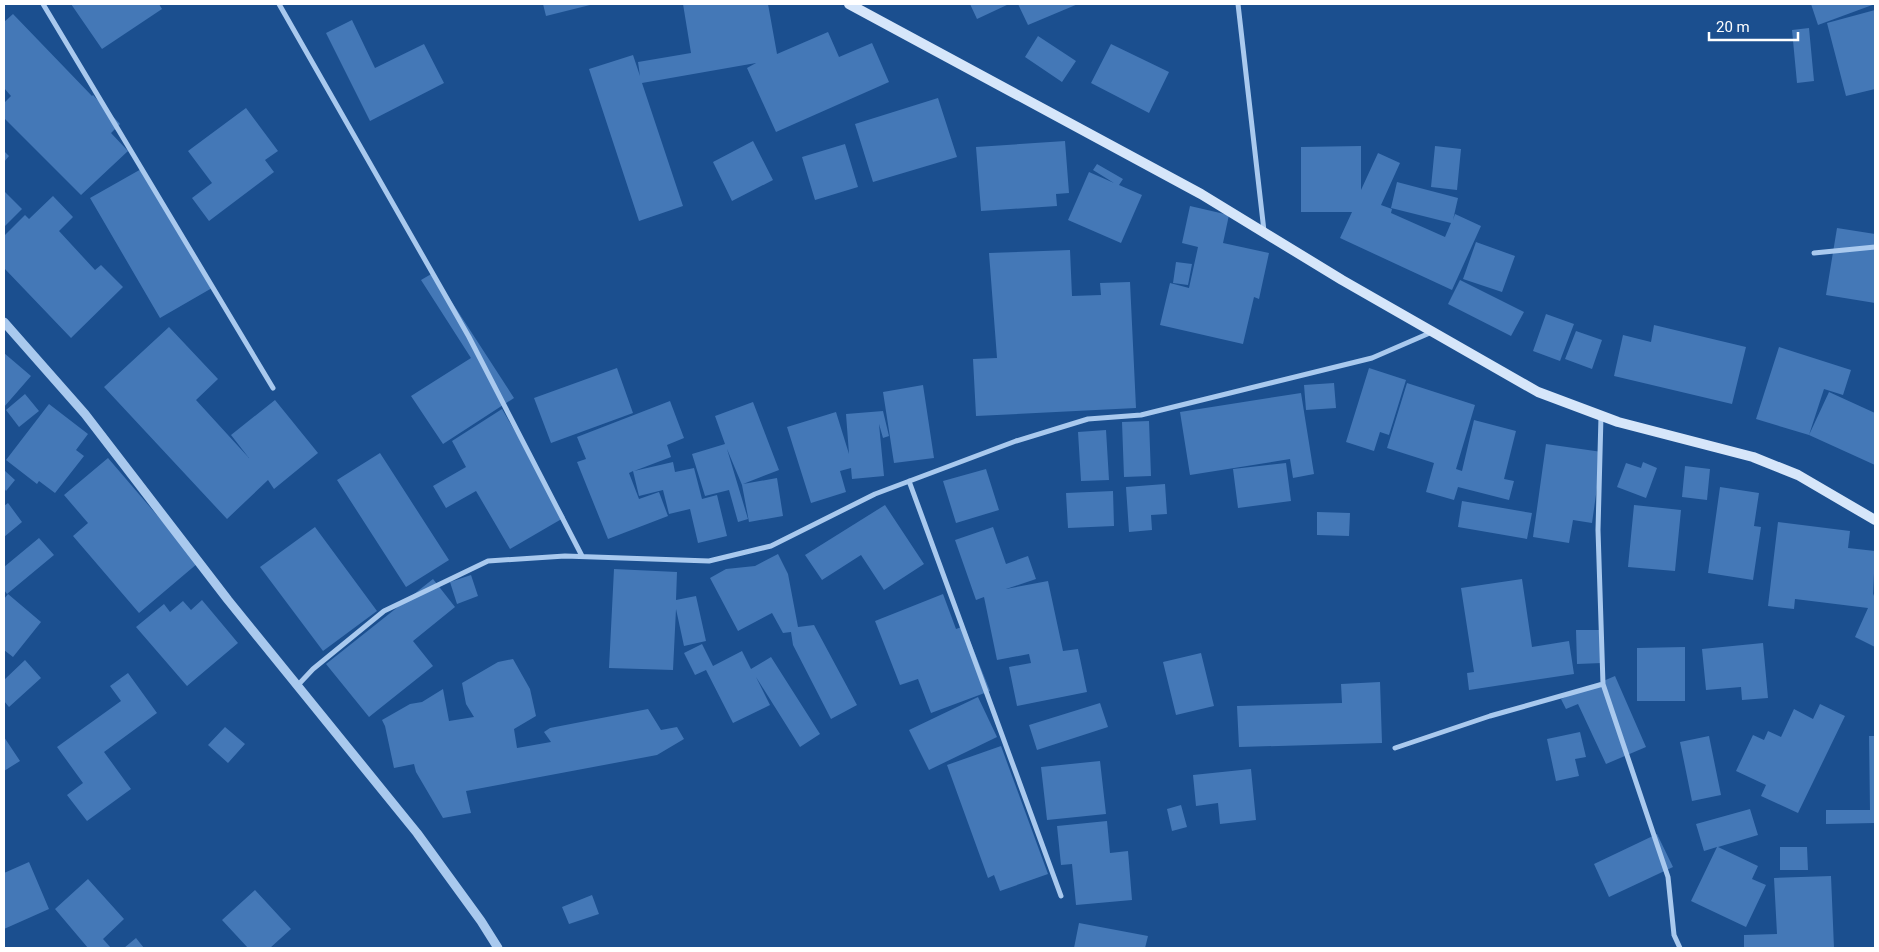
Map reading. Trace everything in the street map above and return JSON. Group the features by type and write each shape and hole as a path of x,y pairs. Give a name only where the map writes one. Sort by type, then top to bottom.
{"main road":[{"path":"849,4 1193,189 1432,332 1538,392 1601,416 1753,458 1798,475 1875,520"}],"street":[{"path":"43,4 273,388"},
{"path":"279,4 469,336 582,556"},
{"path":"1238,4 1264,232"},
{"path":"1814,253 1875,247"},
{"path":"4,322 85,414 228,600 417,833 481,921 498,948"},
{"path":"298,685 313,668 384,611 488,561 582,556 710,562 771,546 875,494 1016,440 1088,419 1142,415 1372,358 1432,332"},
{"path":"1601,416 1598,530 1602,684 1668,877 1674,935 1680,948"},
{"path":"909,481 1061,896"},
{"path":"1395,748 1490,716 1602,684"}],"building":[{"path":"71,4 159,4 162,9 102,49"},
{"path":"543,4 594,4 546,16"},
{"path":"683,4 768,4 777,54 828,32 839,57 872,43 889,82 776,132 747,68 756,63 642,83 683,206 639,221 589,69 633,55 640,76 638,62 691,53"},
{"path":"970,4 1009,4 977,19"},
{"path":"1018,4 1078,4 1028,25"},
{"path":"1811,4 1875,4 1818,25"},
{"path":"1875,10 1875,89 1846,96 1827,23"},
{"path":"13,14 120,124 111,133 128,151 81,195 4,118 4,103 11,96 4,88 4,22"},
{"path":"352,20 375,68 424,44 444,83 370,121 326,33"},
{"path":"1809,28 1814,81 1797,83 1792,30"},
{"path":"1038,36 1076,61 1062,82 1025,57"},
{"path":"1111,44 1169,72 1149,113 1091,83"},
{"path":"938,98 957,157 873,182 855,124"},
{"path":"246,108 278,151 265,160 274,172 209,221 192,198 212,183 188,151"},
{"path":"753,141 773,180 732,201 713,162"},
{"path":"1065,141 1069,193 1056,194 1057,206 981,211 976,147"},
{"path":"845,144 858,187 815,200 802,157"},
{"path":"1361,146 1361,190 1378,153 1400,163 1381,205 1392,209 1391,213 1445,237 1451,223 1391,208 1397,182 1458,198 1453,220 1455,214 1481,226 1452,290 1340,238 1352,212 1301,212 1301,147"},
{"path":"1435,146 1461,149 1457,190 1431,187"},
{"path":"4,151 9,156 4,162"},
{"path":"1097,164 1123,179 1119,185 1142,195 1121,243 1068,220 1089,172 1114,183 1093,170"},
{"path":"143,168 212,288 160,318 90,198"},
{"path":"4,191 22,209 4,227"},
{"path":"53,196 73,217 59,231 95,270 101,265 123,287 71,338 4,268 4,236 25,215 29,219"},
{"path":"1190,206 1229,215 1223,243 1269,253 1259,299 1254,297 1243,344 1160,325 1170,283 1189,288 1198,247 1182,243"},
{"path":"1837,228 1875,234 1875,303 1826,295"},
{"path":"1476,242 1515,256 1502,292 1463,279"},
{"path":"1070,250 1072,296 1101,295 1100,283 1130,282 1136,408 976,416 973,359 997,358 989,253"},
{"path":"1176,262 1192,264 1188,285 1173,283"},
{"path":"433,273 514,398 443,444 411,396 471,358 421,280"},
{"path":"1460,280 1524,312 1511,336 1448,304"},
{"path":"1546,314 1574,324 1560,361 1533,351"},
{"path":"1654,325 1746,347 1732,404 1614,376 1623,335 1651,342"},
{"path":"169,327 218,379 196,400 249,458 231,435 275,400 318,453 274,489 268,480 227,519 104,387"},
{"path":"1576,331 1602,340 1592,369 1565,359"},
{"path":"1779,347 1851,370 1843,395 1824,389 1809,435 1756,419"},
{"path":"4,353 31,376 4,407"},
{"path":"617,368 633,413 551,443 534,398"},
{"path":"1369,368 1406,380 1389,435 1380,432 1374,451 1346,442"},
{"path":"1334,383 1336,408 1306,410 1304,385"},
{"path":"1407,383 1475,405 1456,469 1462,471 1474,420 1516,431 1504,479 1514,481 1509,500 1458,487 1454,500 1426,492 1434,463 1387,448"},
{"path":"923,385 934,458 894,463 883,392"},
{"path":"1829,392 1875,413 1875,465 1809,435"},
{"path":"1301,393 1314,474 1293,478 1290,459 1190,475 1180,412"},
{"path":"25,394 39,411 19,427 6,410"},
{"path":"670,401 684,438 667,445 671,457 634,471 673,462 675,472 694,468 702,499 717,495 727,536 698,543 690,509 669,514 663,490 639,496 633,471 629,473 639,499 659,492 668,516 608,539 577,462 586,459 577,437"},
{"path":"753,402 779,470 743,484 777,478 783,516 749,522 742,485 727,449 748,519 738,522 729,490 705,496 692,454 725,444 715,416"},
{"path":"49,404 88,434 76,450 84,456 55,493 39,481 37,484 6,460"},
{"path":"502,409 565,517 510,549 476,491 446,508 433,486 466,467 452,441"},
{"path":"883,411 889,436 883,438 879,424 884,476 852,479 851,468 840,471 846,492 811,503 787,427 836,412 849,454 846,414"},
{"path":"1149,421 1151,476 1124,477 1122,422"},
{"path":"1106,430 1109,480 1081,481 1078,432"},
{"path":"1546,444 1602,452 1592,523 1573,520 1569,543 1533,537"},
{"path":"380,453 449,560 406,587 337,480"},
{"path":"108,458 198,563 139,613 73,536 88,523 64,495"},
{"path":"1643,462 1657,468 1646,498 1617,487 1626,463 1641,468"},
{"path":"1286,463 1291,501 1238,508 1233,469"},
{"path":"1685,466 1710,469 1707,500 1682,497"},
{"path":"986,469 999,510 956,523 943,481"},
{"path":"4,470 15,480 6,491 4,488"},
{"path":"1165,484 1167,514 1151,515 1152,530 1129,532 1126,487"},
{"path":"1720,487 1759,493 1754,526 1761,527 1753,580 1708,573"},
{"path":"1113,491 1114,526 1068,528 1066,493"},
{"path":"1462,501 1532,513 1527,539 1458,527"},
{"path":"8,503 22,522 4,537 4,506"},
{"path":"885,505 924,564 884,590 861,555 822,580 805,555"},
{"path":"1634,505 1681,510 1675,571 1628,567"},
{"path":"1317,512 1350,513 1349,536 1317,535"},
{"path":"1778,522 1850,531 1848,548 1875,551 1873,596 1875,591 1875,647 1855,637 1868,608 1795,599 1794,609 1768,606"},
{"path":"315,527 377,611 323,651 260,567"},
{"path":"993,527 1006,564 1028,556 1036,579 1006,589 1048,581 1063,651 1078,649 1087,692 1017,706 1009,667 1031,663 1029,654 997,660 984,597 976,600 955,540"},
{"path":"39,538 54,555 7,594 4,590 4,567"},
{"path":"778,554 788,574 798,627 814,625 857,705 831,719 793,645 791,632 783,633 772,613 738,631 710,578 726,569 755,566"},
{"path":"614,569 677,572 676,600 696,596 706,641 684,646 676,609 673,670 609,668"},
{"path":"471,575 478,596 457,604 450,582"},
{"path":"433,579 455,607 413,641 433,666 369,717 326,664"},
{"path":"1522,579 1532,647 1569,641 1574,674 1469,690 1467,673 1474,672 1461,588"},
{"path":"8,594 41,622 13,657 4,650 4,599"},
{"path":"943,594 956,629 964,626 990,691 931,713 918,679 900,685 875,621"},
{"path":"202,600 238,643 187,686 136,627 164,604 170,612 183,601 191,610"},
{"path":"1576,630 1601,630 1602,663 1577,664"},
{"path":"1763,643 1768,698 1742,700 1741,687 1706,690 1702,649"},
{"path":"702,644 713,666 742,651 751,669 771,657 820,734 800,747 756,677 770,705 733,723 706,670 695,675 684,653"},
{"path":"1685,647 1685,701 1637,701 1637,648"},
{"path":"1201,653 1214,706 1176,715 1163,662"},
{"path":"513,659 530,689 536,716 514,729 517,748 551,742 544,732 550,728 648,709 661,730 677,727 684,739 657,755 466,791 471,813 443,818 416,772 414,764 394,768 382,720 410,704 422,702 443,689 449,721 474,717 466,704 462,683 498,662"},
{"path":"25,660 41,678 9,707 4,701 4,680"},
{"path":"128,673 157,713 104,752 131,789 87,821 67,795 83,783 57,747 121,701 110,686"},
{"path":"1615,676 1646,747 1606,764 1578,704 1566,709 1561,699"},
{"path":"1380,682 1382,743 1239,747 1237,706 1342,703 1341,684"},
{"path":"978,697 997,737 929,770 909,730"},
{"path":"1100,703 1108,727 1037,750 1029,725"},
{"path":"1820,704 1845,716 1798,813 1761,796 1766,785 1736,771 1753,735 1764,740 1768,731 1781,737 1794,709 1813,719"},
{"path":"225,727 245,744 228,763 208,745"},
{"path":"1580,732 1586,757 1575,759 1579,776 1556,781 1547,739"},
{"path":"1709,736 1721,795 1692,801 1680,742"},
{"path":"1869,736 1875,736 1875,823 1826,824 1826,810 1870,810"},
{"path":"4,737 20,761 4,771"},
{"path":"1001,746 1048,874 1000,891 994,875 988,878 947,765"},
{"path":"1100,761 1106,814 1047,820 1041,767"},
{"path":"1251,769 1256,820 1220,824 1218,803 1196,806 1193,775"},
{"path":"1181,805 1187,827 1172,831 1167,809"},
{"path":"1750,809 1758,835 1718,847 1758,866 1752,879 1766,885 1746,927 1691,901 1717,847 1704,851 1696,824"},
{"path":"1107,821 1110,853 1128,851 1132,900 1076,905 1072,864 1061,865 1057,826"},
{"path":"1657,834 1673,867 1609,897 1594,864"},
{"path":"1780,847 1807,847 1808,870 1780,870"},
{"path":"29,862 49,909 4,929 4,873"},
{"path":"1831,876 1834,948 1744,948 1744,935 1777,934 1774,878"},
{"path":"88,879 124,919 103,939 111,948 88,948 55,909"},
{"path":"255,890 291,929 270,948 248,948 222,920"},
{"path":"592,895 599,914 569,924 562,907"},
{"path":"1079,923 1148,936 1145,948 1074,948"},
{"path":"136,938 144,948 124,948"}]}
